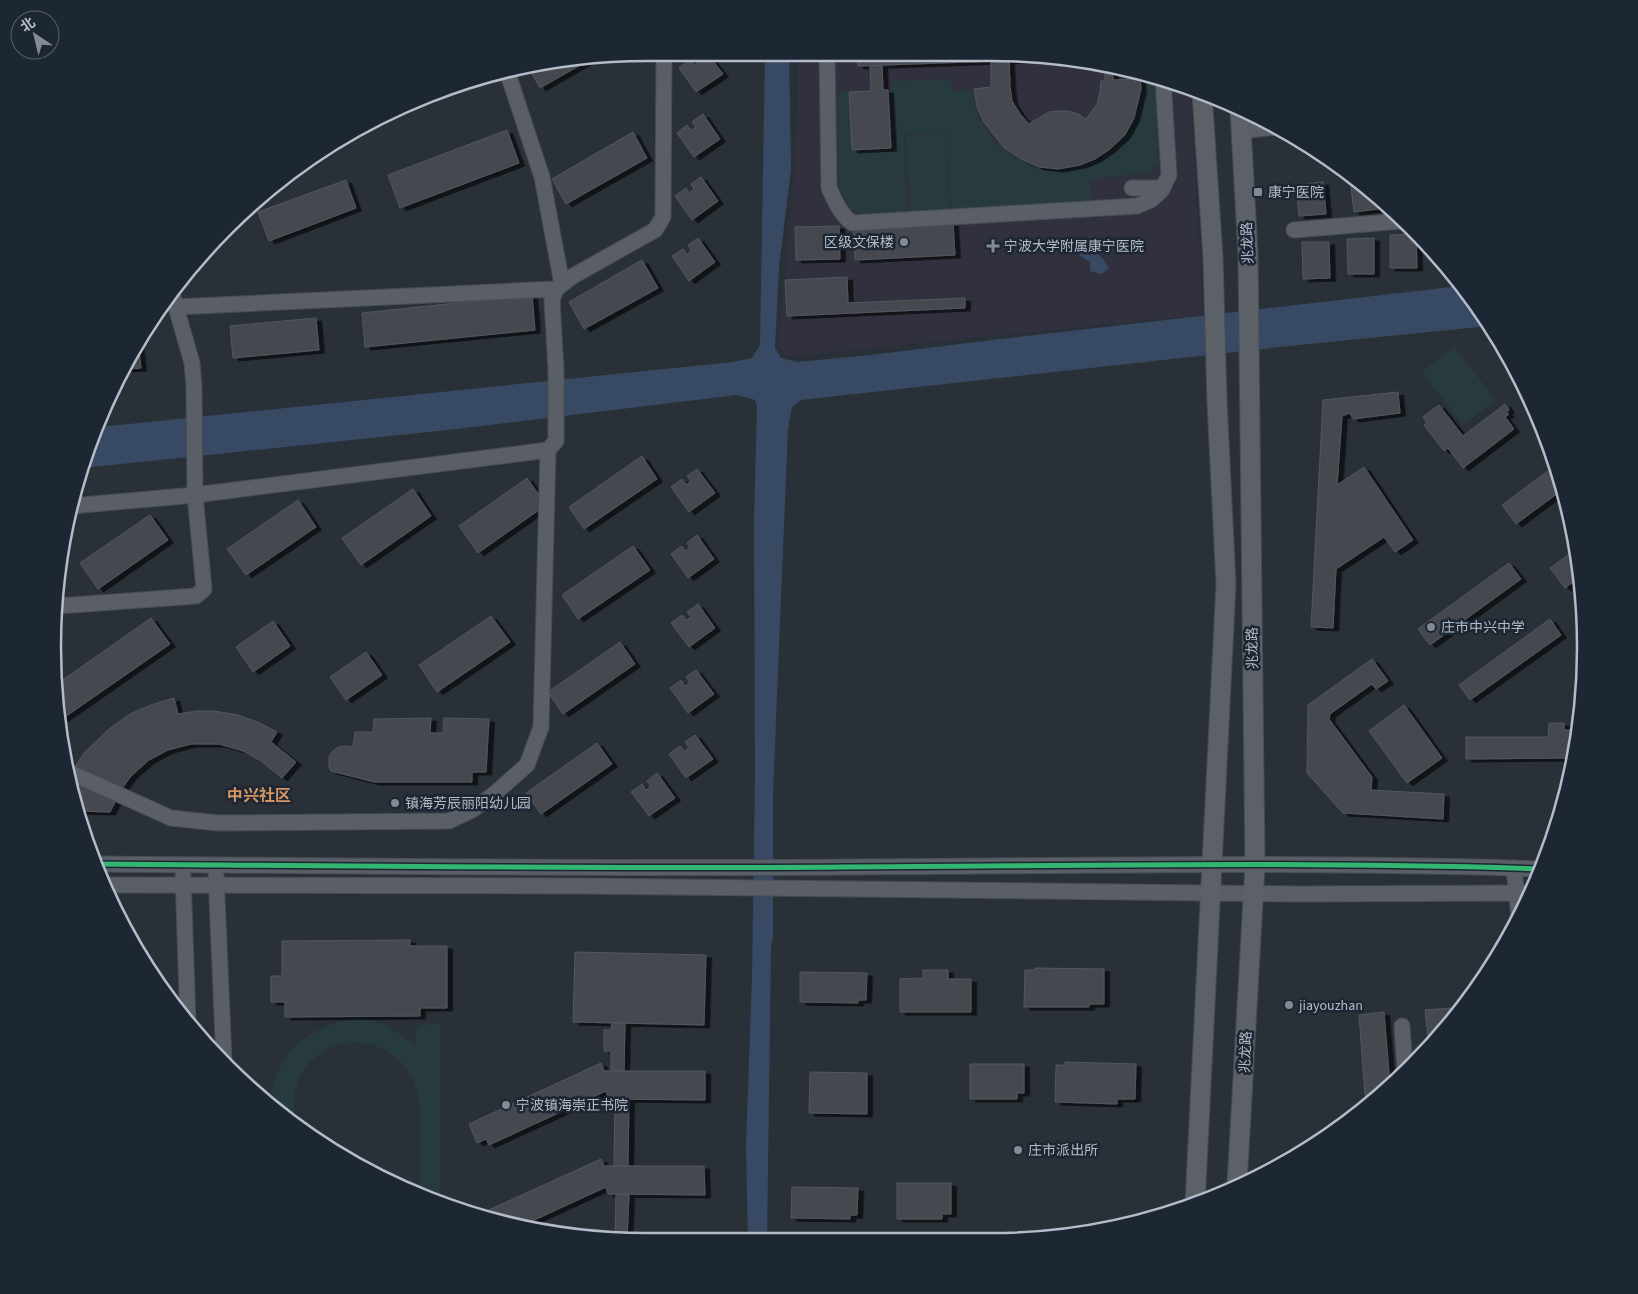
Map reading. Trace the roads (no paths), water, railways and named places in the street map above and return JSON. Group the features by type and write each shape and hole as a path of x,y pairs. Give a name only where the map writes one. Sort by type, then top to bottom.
{"main road":[{"name":"兆龙路","path":"1195,1196 1226,584 1217,402 1213,257 1203,101"},
{"name":"兆龙路","path":"1237,1178 1255,865 1248,254 1241,118"}],"street":[{"path":"79,505 194,495 548,450 556,442 556,370 552,300 559,286 573,276 655,230 663,217 664,61"},
{"path":"827,61 829,188 836,205 845,218 852,223 1137,206 1151,200 1163,188 1169,175 1163,87"},
{"path":"509,78 542,177 559,286"},
{"path":"1242,130 1262,128"},
{"path":"1132,188 1163,188"},
{"path":"1294,230 1392,221"},
{"path":"63,606 196,596 204,589 194,495 194,387 192,363 174,302 559,286"},
{"path":"76,775 171,818 218,823 449,821 472,810 493,795 527,765 541,727 548,450"},
{"path":"103,864 778,868 1401,865 1533,869"},
{"path":"183,864 188,1010"},
{"path":"215,865 224,1051"},
{"path":"1514,868 1523,891"},
{"path":"112,885 778,888 1254,893 1522,893"},
{"path":"1402,1026 1404,1062"}],"water":[{"path":"765,61 789,61 791,169 779,267 775,348 781,358 797,362 871,355 1453,287 1481,327 801,400 792,407 788,429 773,793 773,935 771,948 767,1233 748,1233 746,1147 752,976 755,775 754,521 757,406 755,400 737,395 448,430 89,467 105,427 733,362 752,358 760,345"},
{"path":"1089,237 1098,242 1096,253 1109,268 1102,274 1090,271 1090,262 1079,255 1077,250 1082,241"}],"place":[{"name":"康宁医院","path":"1258,192"},
{"name":"区级文保楼","path":"904,242"},
{"name":"宁波大学附属康宁医院","path":"993,246"},
{"name":"庄市中兴中学","path":"1431,627"},
{"name":"镇海芳辰丽阳幼儿园","path":"395,803"},
{"name":"jiayouzhan","path":"1289,1005"},
{"name":"宁波镇海崇正书院","path":"506,1105"},
{"name":"庄市派出所","path":"1018,1150"}],"district":[{"name":"中兴社区","path":"259,795"}]}
